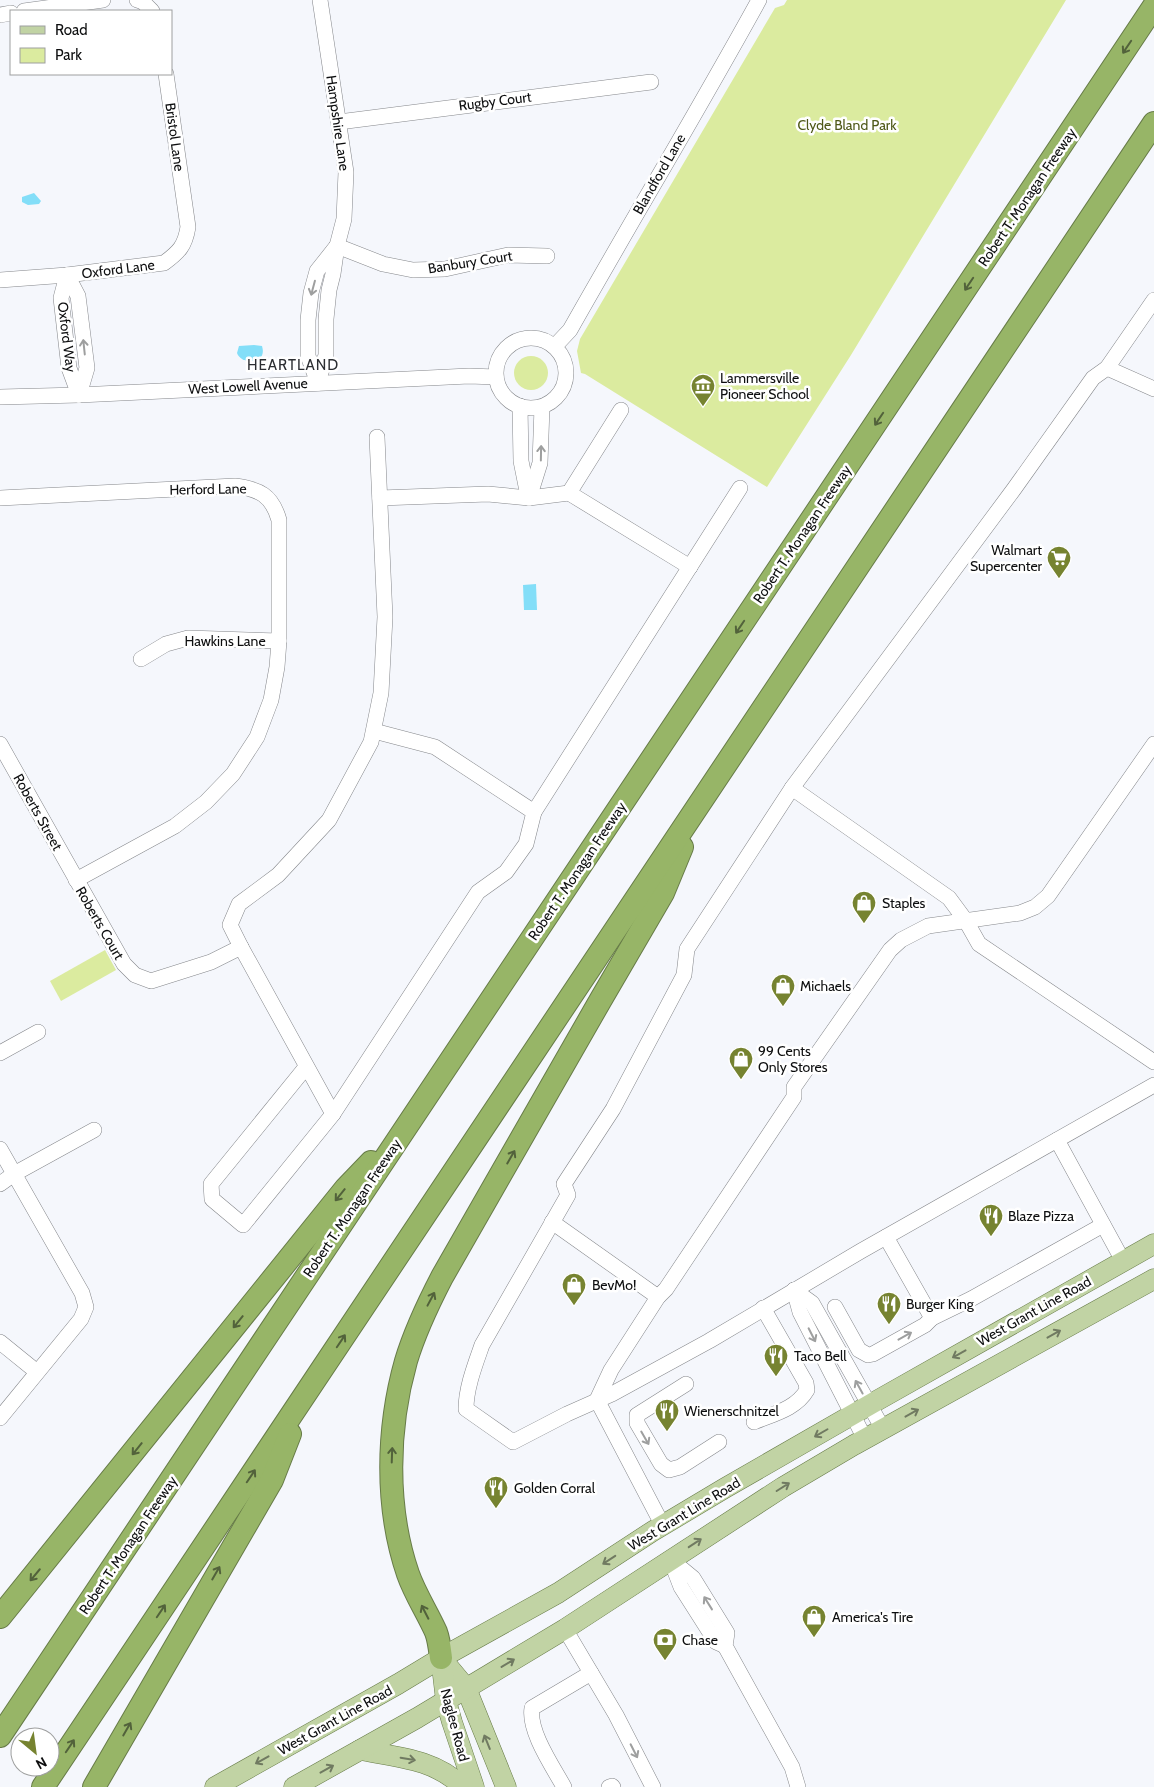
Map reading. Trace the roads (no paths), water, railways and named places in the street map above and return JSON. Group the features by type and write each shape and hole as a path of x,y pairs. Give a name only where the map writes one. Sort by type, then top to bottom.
{"highway":[{"name":"Robert T. Monagan Freeway","path":"0,1736 1154,6"},
{"path":"43,1787 1154,123"},
{"path":"441,1658 436,1634 408,1574 401,1549 393,1499 394,1421 406,1361 427,1306 442,1277 664,893 700,804"},
{"path":"0,1617 346,1188 410,1122"},
{"path":"94,1787 272,1480 306,1393"}],"main road":[{"name":"West Grant Line Road","path":"215,1787 558,1593 663,1526 869,1405 1154,1244"},
{"name":"West Grant Line Road","path":"294,1787 565,1629 783,1486 1154,1279"},
{"name":"Naglee Road","path":"441,1658 466,1688 506,1787"},
{"name":"Naglee Road","path":"441,1658 446,1700 454,1730 474,1787"},
{"path":"360,1750 423,1762 440,1769 463,1787"}],"street":[{"path":"31,10 103,0"},
{"name":"Hampshire Lane","path":"318,383 326,355 327,309 337,246 344,219 346,172 320,0"},
{"name":"Blandford Lane","path":"555,346 570,330 759,0"},
{"name":"Bristol Lane","path":"166,75 184,200"},
{"name":"Rugby Court","path":"339,122 651,82"},
{"name":"Oxford Lane","path":"0,280 68,275 164,263 177,254 186,241 188,227 184,200"},
{"name":"Banbury Court","path":"337,246 384,264 413,270 445,269 508,255 547,256"},
{"name":"Oxford Way","path":"68,275 61,298 69,368 79,395"},
{"path":"1154,300 1107,368 1093,378 1014,489 792,788 687,949 684,975 613,1109 564,1184 568,1195 482,1345 474,1366 466,1401 466,1410 513,1442 596,1400 612,1394 709,1341 886,1237 1154,1085"},
{"path":"528,338 544,340 555,346 566,366 565,383 557,397 542,406 528,408 513,404 501,392 496,377 496,369 502,353 514,342 528,338"},
{"path":"1107,368 1154,389"},
{"name":"West Lowell Avenue","path":"0,397 79,395 469,376 496,377"},
{"path":"520,406 521,461 529,498"},
{"path":"529,498 540,463 542,406"},
{"path":"569,493 621,410"},
{"path":"333,1114 240,947 230,925 239,904 278,875 329,820 371,742 381,694 385,617 377,437"},
{"name":"Herford Lane","path":"0,498 235,486 253,489 264,494 276,510 279,520 279,642"},
{"path":"306,1067 211,1184 212,1199 243,1225 333,1114 478,892 506,872 526,844 534,812 740,488"},
{"path":"380,498 488,494 529,498 569,493 690,567"},
{"name":"Hawkins Lane","path":"76,880 175,826 206,802 233,774 257,737 271,700 279,642 188,638 166,644 141,659"},
{"path":"374,731 436,747 534,812"},
{"name":"Roberts Street","path":"0,744 76,880"},
{"path":"596,1400 612,1370 658,1297 666,1290 794,1097 794,1087 890,950 901,940 928,926 1020,913 1035,907 1048,896 1154,744"},
{"path":"792,788 949,898 966,921 979,944 1154,1062"},
{"name":"Roberts Court","path":"76,880 124,964 135,974 151,981 211,962 240,947"},
{"path":"0,1053 38,1032"},
{"path":"0,1184 14,1174 94,1130"},
{"path":"1057,1140 1123,1261"},
{"path":"0,1149 82,1293 86,1307 81,1319 0,1418"},
{"path":"552,1222 658,1297"},
{"path":"835,1307 859,1350 868,1355 874,1354 925,1325 932,1318 971,1299 1103,1225"},
{"path":"886,1237 932,1318"},
{"path":"794,1290 812,1303 883,1429"},
{"path":"794,1290 800,1312 866,1439"},
{"path":"754,1422 786,1409 803,1397 807,1390 806,1383 763,1308"},
{"path":"0,1342 37,1372"},
{"path":"686,1384 637,1415 636,1423 660,1464 669,1470 680,1467 719,1442"},
{"path":"596,1400 663,1526"},
{"path":"670,1559 692,1578 728,1633 725,1646 792,1767 798,1787"},
{"path":"565,1629 616,1715 653,1787"},
{"path":"564,1787 534,1728 530,1717 532,1708 591,1673"}],"water":[{"path":"34,193 41,201 39,204 28,205 22,202 22,197"},
{"path":"239,346 262,346 263,352 258,360 248,361 239,357 237,353"},
{"path":"536,584 537,610 524,610 523,585"}],"place":[{"name":"Lammersville Pioneer School","path":"703,407"},
{"name":"Walmart Supercenter","path":"1059,579"},
{"name":"Staples","path":"864,924"},
{"name":"Michaels","path":"783,1007"},
{"name":"99 Cents Only Stores","path":"741,1080"},
{"name":"Blaze Pizza","path":"991,1237"},
{"name":"BevMo!","path":"574,1306"},
{"name":"Burger King","path":"889,1325"},
{"name":"Taco Bell","path":"776,1377"},
{"name":"Wienerschnitzel","path":"667,1432"},
{"name":"Golden Corral","path":"496,1509"},
{"name":"America's Tire","path":"814,1638"},
{"name":"Chase","path":"665,1661"}],"district":[{"name":"HEARTLAND","path":"293,365"}],"park label":[{"name":"Clyde Bland Park","path":"847,125"}]}
